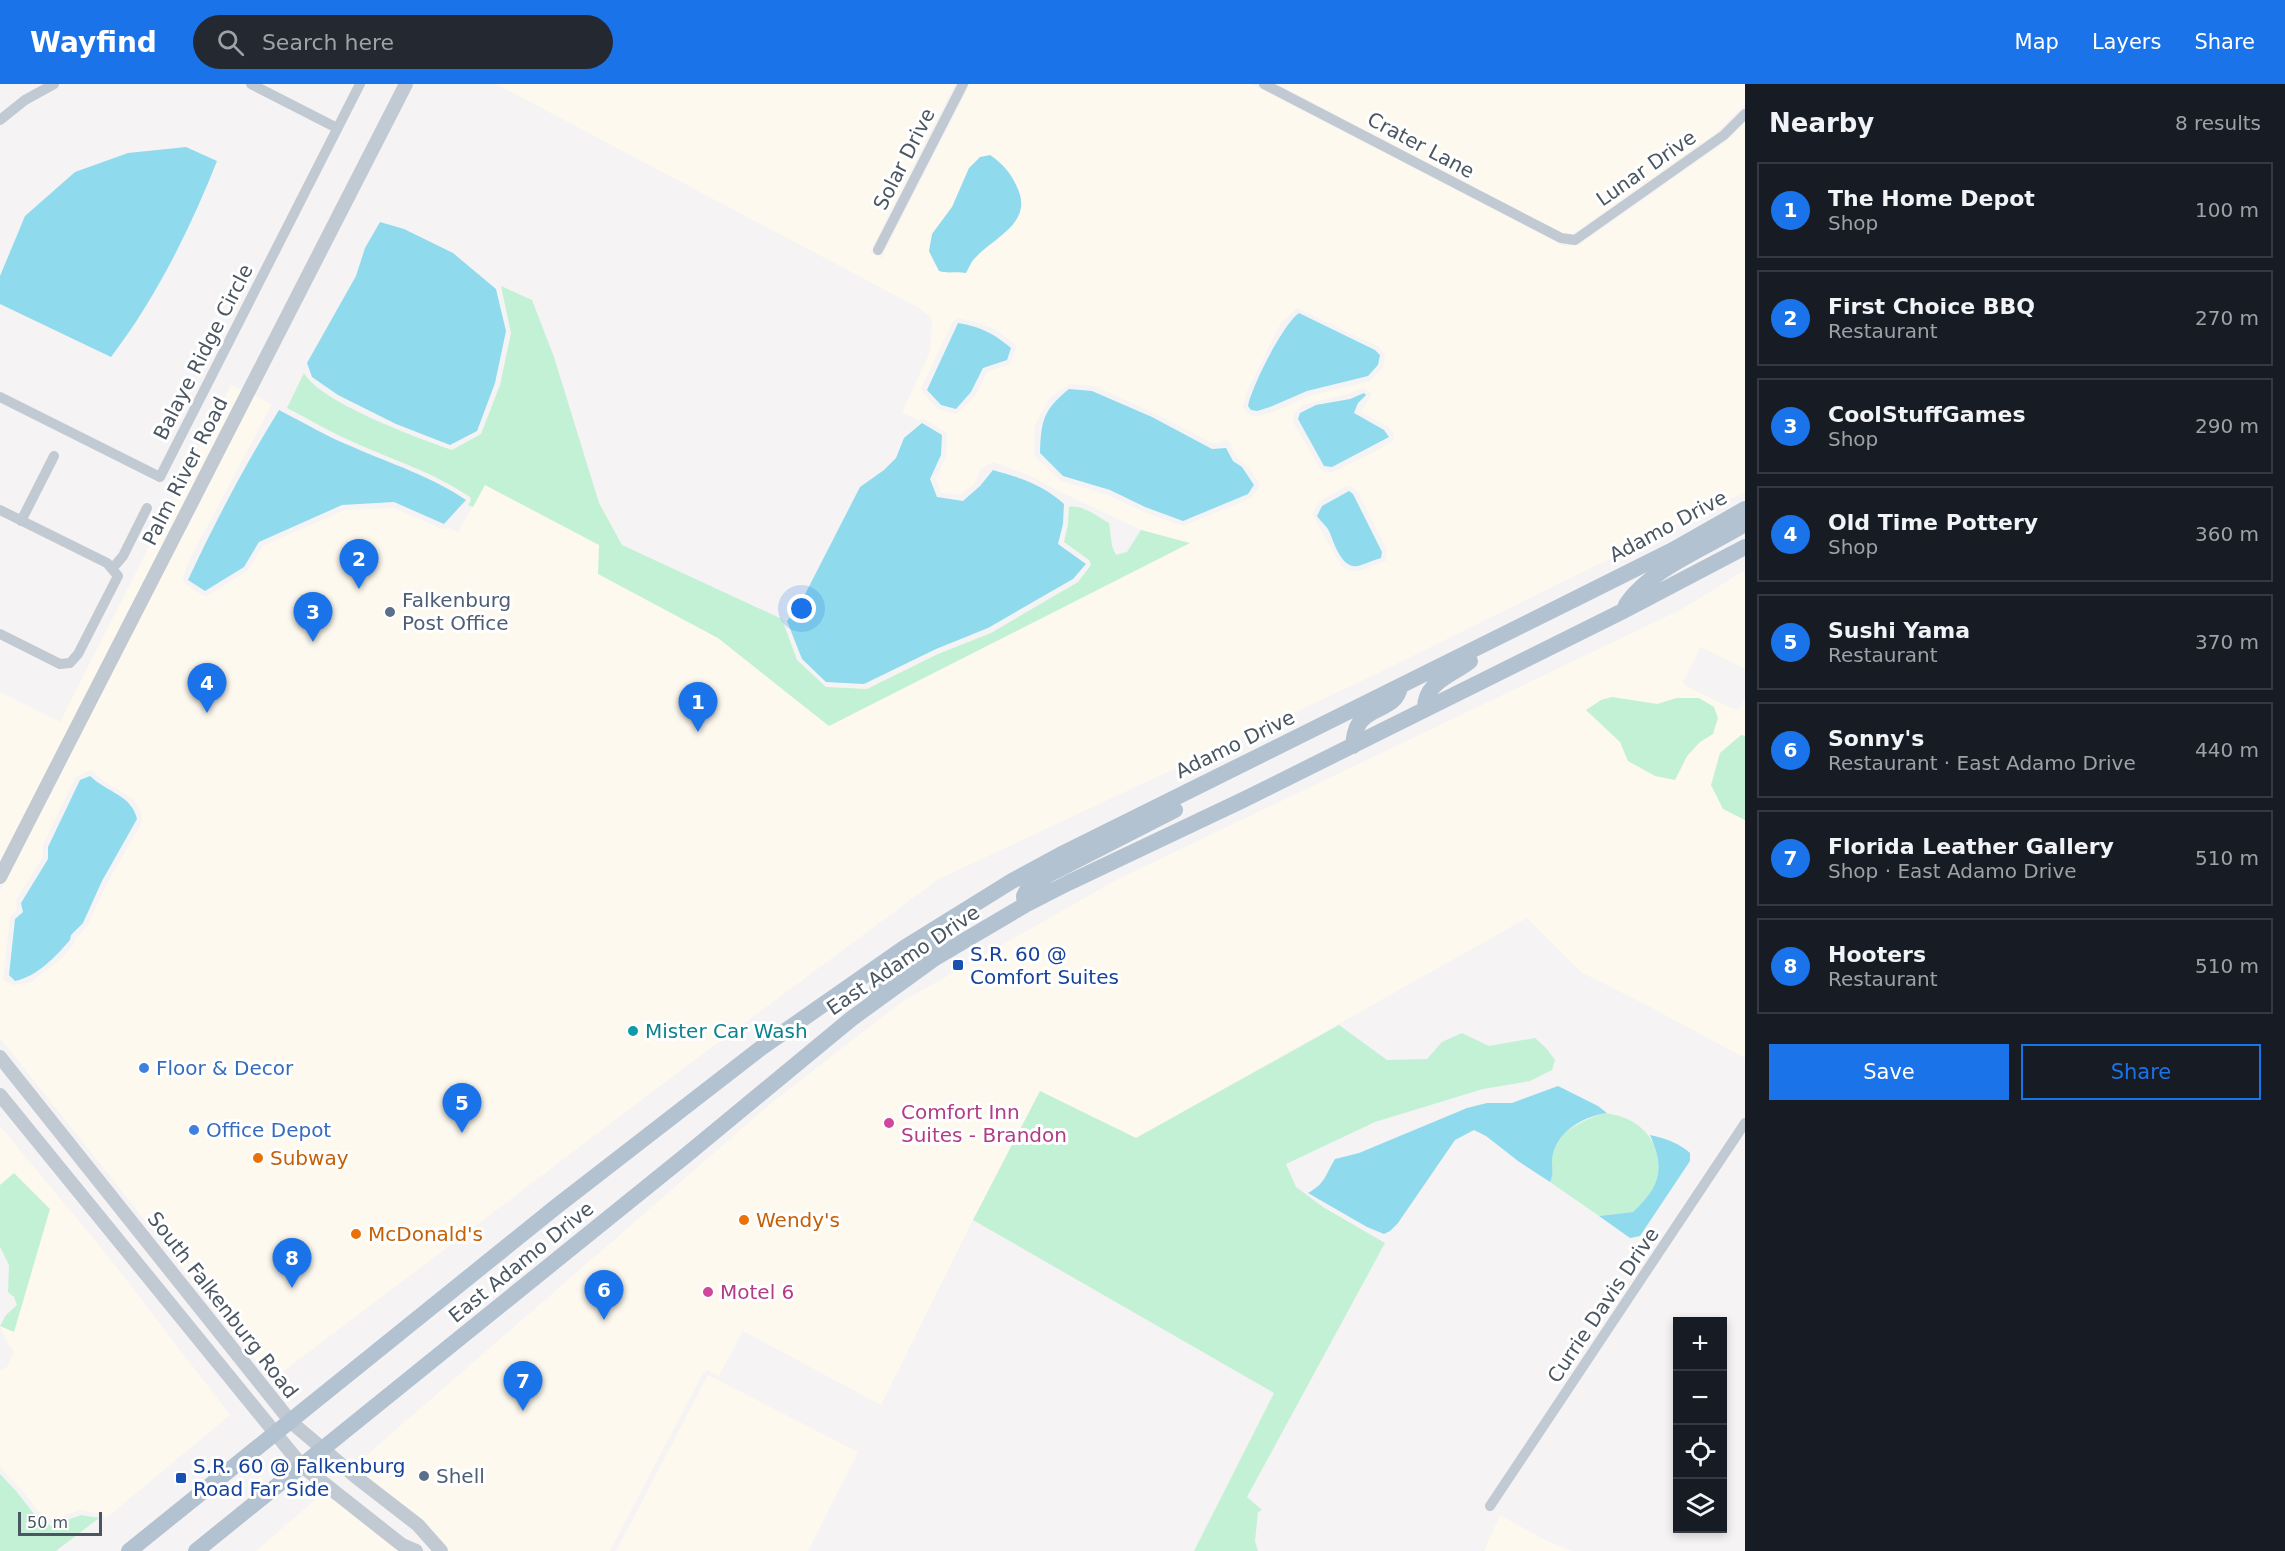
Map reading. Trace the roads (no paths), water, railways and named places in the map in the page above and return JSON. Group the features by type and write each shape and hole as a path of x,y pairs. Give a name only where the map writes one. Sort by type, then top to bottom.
{"main road":[{"name":"Adamo Drive","path":"761,1048 904,948 1012,881 1673,549 1745,508"},
{"path":"1623,611 1631,597 1662,571 1745,524"},
{"path":"1489,642 1465,665 1437,682 1429,691 1425,709 1623,611 1745,546"},
{"path":"1353,746 1355,732 1361,721 1368,714 1395,700 1400,686"},
{"name":"East Adamo Drive","path":"322,1449 876,1000 935,958 1025,905 1425,709"},
{"path":"1025,905 1024,896 1035,883 1176,809 1190,790"},
{"path":"876,1000 878,983 888,972 999,900 1012,881"},
{"name":"East Adamo Drive","path":"291,1422 557,1206 761,1048"},
{"path":"129,1551 291,1422"},
{"path":"196,1551 322,1449"}],"street":[{"path":"0,120 25,100 54,84"},
{"path":"251,84 337,128"},
{"name":"Balaye Ridge Circle","path":"0,397 160,477 360,84"},
{"name":"Solar Drive","path":"878,250 963,84"},
{"name":"Crater Lane","path":"1264,84 1561,238"},
{"name":"Palm River Road","path":"0,877 404,85"},
{"name":"Lunar Drive","path":"1561,238 1575,240 1724,135 1745,114"},
{"path":"21,520 54,456"},
{"path":"112,569 123,556 147,508"},
{"path":"0,510 107,563 118,576 78,654 70,663 60,664 0,634"},
{"name":"South Falkenburg Road","path":"0,1057 291,1422 418,1525 441,1551"},
{"path":"0,1090 15,1077"},
{"name":"South Falkenburg Road","path":"0,1095 302,1466 402,1545 416,1551"},
{"name":"Currie Davis Drive","path":"1490,1506 1745,1123"},
{"path":"91,1206 109,1193"}],"water":[{"path":"186,147 217,161 171,262 143,311 111,357 0,304 0,276 25,216 75,172 128,153"},
{"path":"990,155 1012,177 1021,199 1021,210 1010,227 974,259 966,273 939,271 929,251 932,234 952,207 969,168 980,157"},
{"path":"380,222 404,229 453,253 496,289 506,331 495,383 477,431 450,445 396,424 338,395 312,377 307,363 356,276 365,248"},
{"path":"1299,313 1375,350 1380,355 1378,365 1368,376 1307,391 1257,411 1251,410 1248,406 1262,371 1285,329"},
{"path":"958,323 986,331 1011,348 1007,360 983,368 971,392 956,409 941,405 927,390"},
{"path":"1069,389 1092,391 1152,417 1212,449 1226,448 1233,461 1242,467 1254,485 1248,494 1183,521 1145,507 1110,490 1063,476 1040,453 1040,442 1045,417 1060,396"},
{"path":"1364,393 1366,395 1358,403 1354,413 1384,430 1389,437 1332,467 1324,466 1298,419 1300,413 1316,405 1350,399"},
{"path":"279,410 334,439 425,477 466,500 444,524 394,502 342,505 259,542 244,567 205,591 188,580 231,494"},
{"path":"922,423 942,435 941,455 930,479 937,497 963,501 993,470 1031,482 1048,491 1064,504 1063,524 1058,544 1086,564 1073,579 988,628 936,649 864,684 826,682 802,659 787,621 798,608 860,487 884,470 896,458 904,438"},
{"path":"1349,491 1353,494 1382,552 1381,558 1358,566 1352,566 1343,559 1328,529 1317,516 1322,506"},
{"path":"90,776 130,804 137,819 102,881 83,923 46,965 31,975 15,981 9,975 15,919 23,912 21,903 48,859 48,847 80,780"},
{"path":"1558,1086 1607,1113 1581,1121 1560,1138 1553,1154 1550,1182 1486,1136 1474,1130 1455,1140 1398,1223 1384,1234 1367,1227 1308,1193 1322,1182 1335,1159 1359,1153 1467,1108 1487,1103 1512,1103"},
{"path":"1650,1135 1681,1146 1690,1153 1690,1161 1640,1236 1630,1238 1599,1216 1633,1212 1650,1194 1658,1176 1659,1167"}],"place":[{"name":"First Choice BBQ","path":"359,589"},
{"name":"Falkenburg Post Office","path":"390,612"},
{"name":"CoolStuffGames","path":"313,642"},
{"name":"Old Time Pottery","path":"207,713"},
{"name":"The Home Depot","path":"698,732"},
{"name":"S.R. 60 @ Comfort Suites","path":"958,965"},
{"name":"Mister Car Wash","path":"633,1031"},
{"name":"Floor & Decor","path":"144,1068"},
{"name":"Comfort Inn Suites - Brandon","path":"889,1123"},
{"name":"Office Depot","path":"194,1130"},
{"name":"Sushi Yama","path":"462,1133"},
{"name":"Subway","path":"258,1158"},
{"name":"Wendy's","path":"744,1220"},
{"name":"McDonald's","path":"356,1234"},
{"name":"Hooters","path":"292,1288"},
{"name":"Motel 6","path":"708,1292"},
{"name":"Sonny's","path":"604,1320"},
{"name":"Florida Leather Gallery","path":"523,1411"},
{"name":"Shell","path":"424,1476"},
{"name":"S.R. 60 @ Falkenburg Road Far Side","path":"181,1478"}]}
